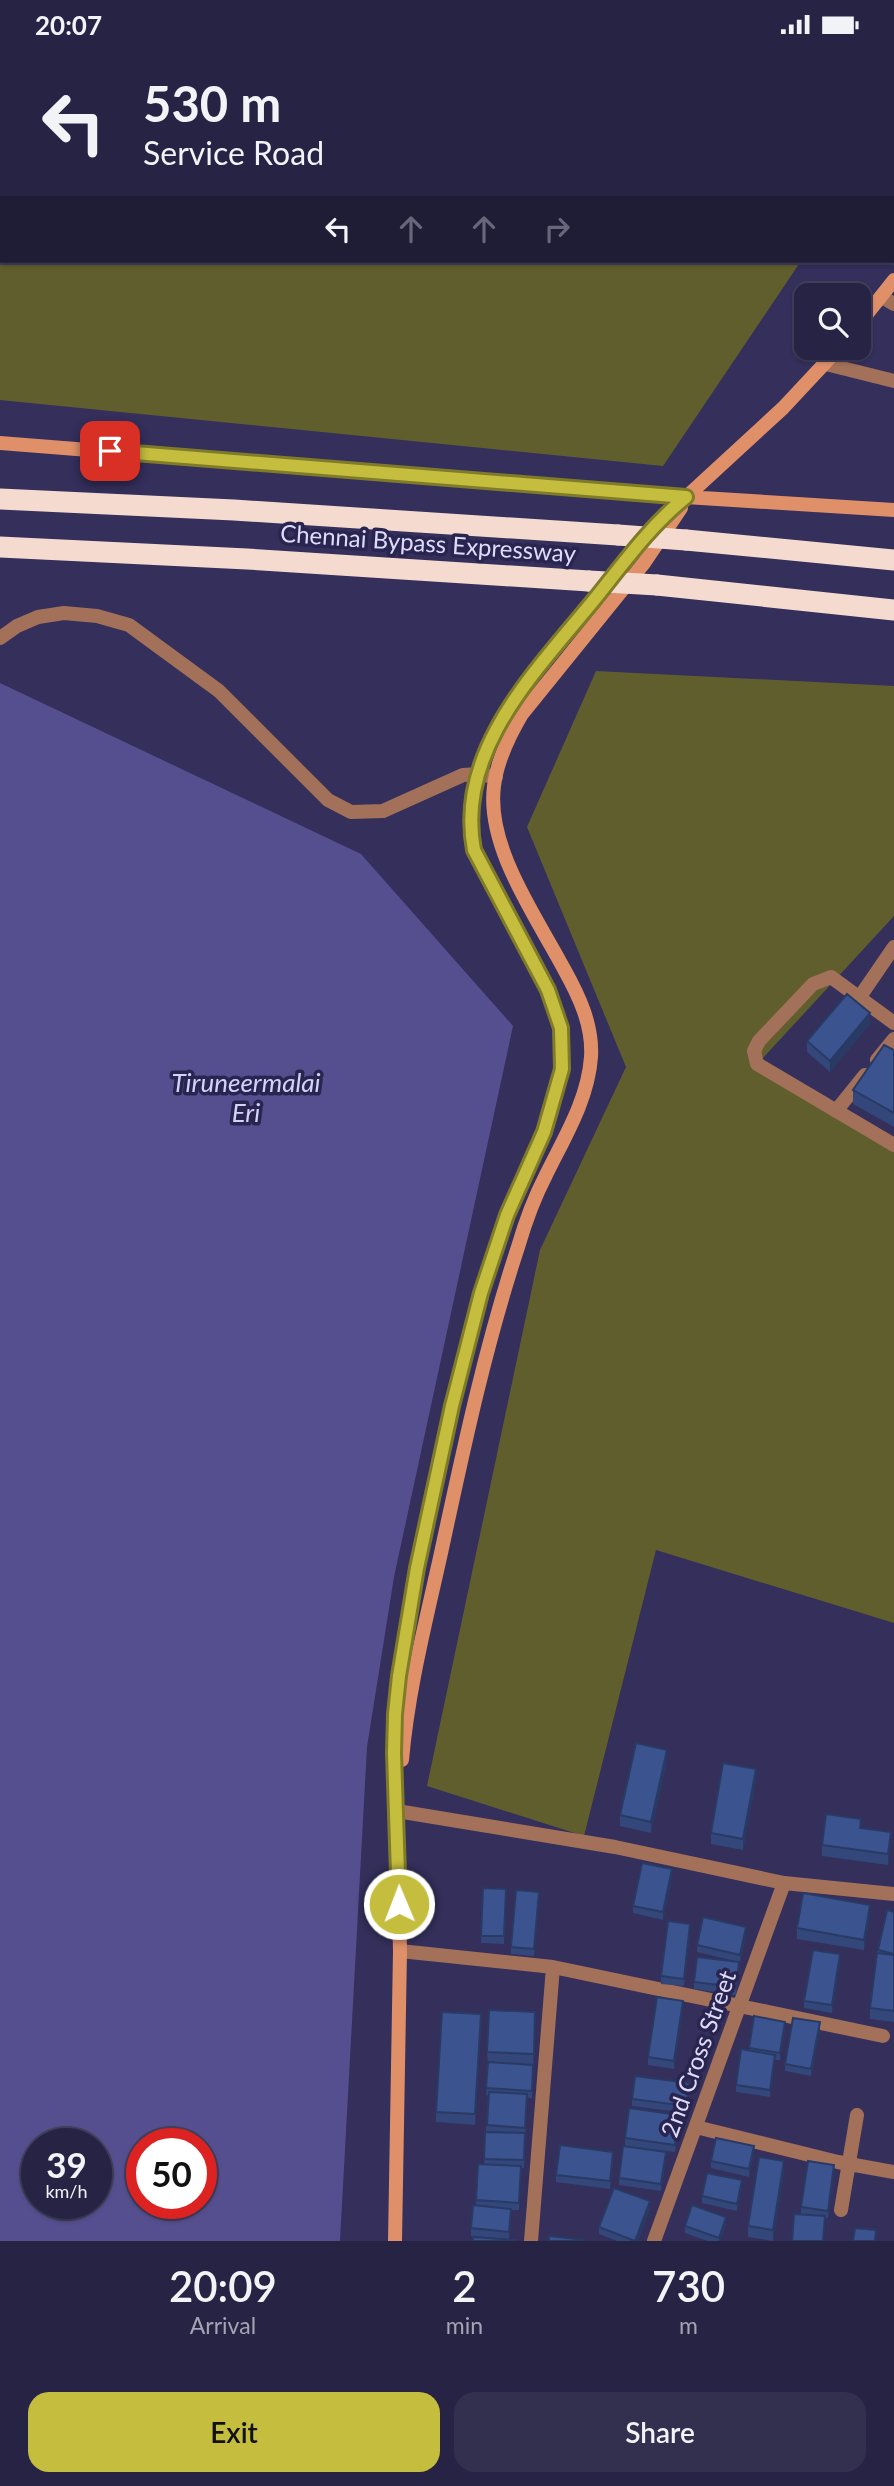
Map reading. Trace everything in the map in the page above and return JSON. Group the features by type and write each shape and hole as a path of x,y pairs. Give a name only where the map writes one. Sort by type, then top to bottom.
{"highway":[{"name":"Chennai Bypass Expressway","path":"0,499 234,510 618,535 894,560"},
{"name":"Chennai Bypass Expressway","path":"0,547 657,585 894,610"}],"main road":[{"path":"871,314 888,300 894,280"},
{"path":"396,2241 400,1951 394,1753 399,1676 417,1568 452,1406 493,1254 544,1132 562,1069 561,1028 548,990 474,850 470,811 478,773 500,723 525,685 658,523 783,408 829,360"},
{"path":"0,443 686,497 894,510"},
{"path":"397,1811 402,1755 416,1666 482,1373 524,1229 544,1178 579,1107 591,1057 589,1027 578,996 500,843 494,820 496,777 504,749 522,714 644,563 678,514 686,497"}],"street":[{"path":"826,364 894,381"},
{"path":"0,638 17,626 38,617 64,613 97,616 129,625 219,691 328,800 351,812 383,811 463,775 478,773 496,777"},
{"path":"859,997 894,947"},
{"path":"894,1023 831,977 813,984 759,1041 754,1051 757,1064 894,1145"},
{"path":"836,1111 894,1039"},
{"path":"397,1811 615,1847 784,1883 894,1894"},
{"name":"2nd Cross Street","path":"656,2241 784,1883"},
{"path":"400,1951 553,1967 883,2036"},
{"path":"531,2241 553,1967"},
{"path":"841,2210 844,2163 857,2115"},
{"path":"696,2127 844,2163 894,2172"}],"shaded area":[{"path":"0,263 800,263 663,466 0,400"},
{"path":"596,671 894,686 894,916 762,1059 894,1146 894,1623 656,1550 584,1836 427,1786 540,1250 626,1067 527,827"}],"water":[{"name":"Tiruneermalai Eri","path":"0,683 361,854 513,1026 394,1577 367,1747 340,2241 0,2241"}],"building":[{"path":"847,994 870,1013 830,1061 807,1041"},
{"path":"884,1045 894,1050 894,1113 853,1090"},
{"path":"636,1743 667,1750 651,1822 620,1815"},
{"path":"723,1763 756,1769 743,1839 711,1833"},
{"path":"826,1814 861,1819 860,1828 891,1832 888,1854 822,1845"},
{"path":"642,1863 672,1869 663,1912 633,1906"},
{"path":"483,1888 506,1889 504,1936 481,1936"},
{"path":"516,1890 539,1892 534,1949 511,1947"},
{"path":"803,1893 870,1905 864,1940 797,1928"},
{"path":"887,1910 894,1912 894,1954 878,1950"},
{"path":"703,1917 746,1927 740,1955 697,1945"},
{"path":"668,1921 690,1924 684,1979 661,1976"},
{"path":"813,1950 840,1954 832,2005 804,2001"},
{"path":"877,1953 894,1955 894,2011 870,2008"},
{"path":"697,1957 739,1962 736,1987 694,1982"},
{"path":"657,1997 683,2001 674,2061 648,2057"},
{"path":"489,2010 535,2012 534,2054 487,2052"},
{"path":"442,2012 481,2014 475,2114 436,2112"},
{"path":"754,2016 785,2022 780,2053 749,2048"},
{"path":"793,2018 820,2022 811,2069 785,2064"},
{"path":"741,2049 775,2055 770,2090 736,2085"},
{"path":"488,2062 533,2065 532,2091 486,2088"},
{"path":"635,2076 689,2083 686,2106 632,2099"},
{"path":"489,2092 527,2094 525,2128 487,2125"},
{"path":"629,2108 679,2115 675,2145 625,2138"},
{"path":"485,2132 525,2133 524,2160 484,2159"},
{"path":"716,2138 754,2146 749,2169 711,2161"},
{"path":"560,2145 613,2152 610,2181 556,2175"},
{"path":"623,2146 666,2152 661,2184 619,2178"},
{"path":"759,2157 784,2161 773,2230 748,2226"},
{"path":"808,2161 834,2165 828,2211 801,2207"},
{"path":"478,2164 521,2166 519,2203 476,2200"},
{"path":"707,2173 742,2180 737,2204 702,2196"},
{"path":"614,2188 650,2201 635,2241 599,2227"},
{"path":"473,2205 511,2209 509,2232 471,2228"},
{"path":"692,2205 726,2217 719,2238 685,2226"},
{"path":"794,2214 825,2216 823,2241 792,2241"},
{"path":"855,2228 876,2230 875,2241 853,2241"},
{"path":"549,2236 585,2240 585,2241 549,2241"},
{"path":"473,2237 515,2240 515,2241 473,2241"}],"route":[{"path":"110,451 686,497 670,510 627,559 525,685 500,723 472,793 470,811 474,850 555,1006 561,1028 562,1069 551,1114 507,1215 481,1293 452,1406 417,1568 395,1714 399,1904"}]}
